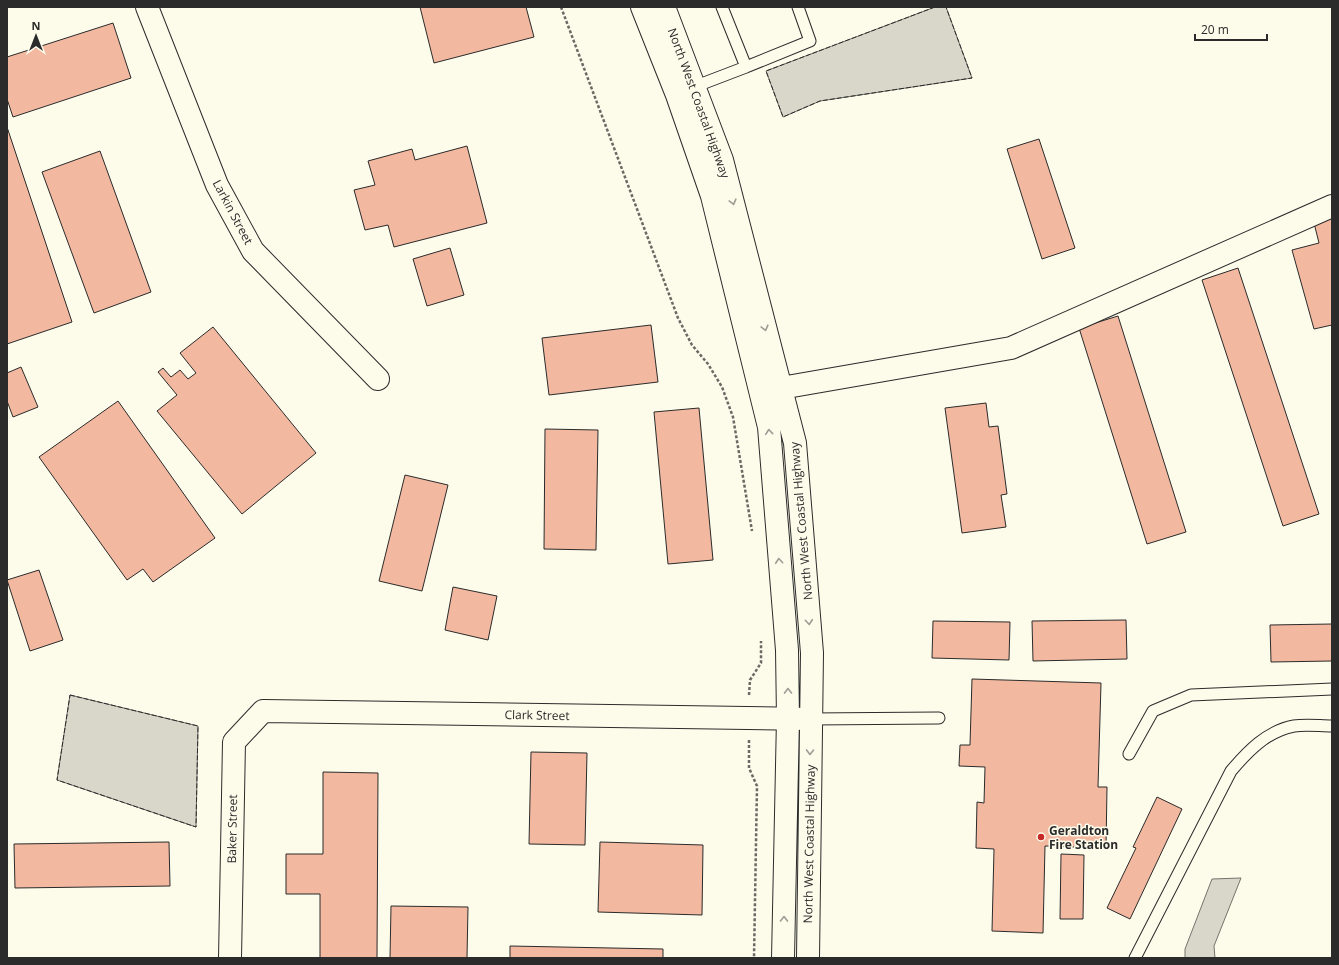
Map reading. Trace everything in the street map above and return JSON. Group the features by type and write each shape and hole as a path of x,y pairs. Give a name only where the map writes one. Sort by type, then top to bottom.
{"main road":[{"name":"Larkin Street","path":"147,7 217,185 253,251 378,380"},
{"name":"North West Coastal Highway","path":"642,7 722,160 795,444 812,653 808,958"},
{"name":"North West Coastal Highway","path":"664,7 686,90 768,427 786,650 788,718 783,958"},
{"path":"781,388 1011,348 1332,206"},
{"name":"Clark Street","path":"263,711 811,719"},
{"name":"Baker Street","path":"230,958 234,742 263,711"}],"lane":[{"path":"722,7 746,66"},
{"path":"686,90 810,41 798,7"},
{"path":"1129,754 1153,711 1191,695 1332,689"},
{"path":"811,719 939,718"},
{"path":"1135,958 1232,771 1248,751 1267,737 1294,726 1332,726"}],"path":[{"path":"561,7 678,318 692,345 708,364 722,387 733,417 752,533"},
{"path":"750,688 750,680 761,663 761,640"},
{"path":"749,758 749,768 757,786 754,958"}],"shaded area":[{"path":"935,7 946,7 972,78 820,101 783,117 766,71"},
{"path":"70,695 198,726 196,827 57,780"},
{"path":"1241,878 1214,946 1215,958 1185,958 1185,949 1212,879"}],"building":[{"path":"420,7 526,7 534,37 434,63"},
{"path":"113,23 131,78 13,117 7,99 7,57"},
{"path":"7,127 72,322 7,344"},
{"path":"1039,139 1075,248 1042,259 1007,149"},
{"path":"467,146 487,223 394,247 388,225 365,230 354,190 375,185 368,161 412,149 415,160"},
{"path":"100,151 151,292 94,313 42,172"},
{"path":"1332,214 1332,325 1314,329 1292,250 1319,243 1313,219"},
{"path":"450,248 464,295 427,306 413,259"},
{"path":"1238,268 1319,514 1283,526 1202,280"},
{"path":"1118,316 1186,532 1147,544 1079,328"},
{"path":"651,325 658,382 549,395 542,338"},
{"path":"213,327 316,453 242,514 157,411 177,395 158,372 163,368 171,377 180,370 188,379 196,373 180,353"},
{"path":"21,367 38,407 13,417 7,401 7,373"},
{"path":"118,401 215,538 153,582 143,569 127,580 39,457"},
{"path":"986,403 989,427 998,426 1007,494 1001,495 1006,527 962,533 945,408"},
{"path":"699,408 713,560 668,564 654,412"},
{"path":"545,429 598,430 596,550 544,549"},
{"path":"405,475 448,485 422,591 379,581"},
{"path":"39,570 63,640 30,651 7,580"},
{"path":"453,587 497,596 488,640 445,630"},
{"path":"1126,620 1127,659 1033,661 1032,621"},
{"path":"933,621 1010,622 1009,660 932,658"},
{"path":"1332,624 1332,661 1271,662 1270,625"},
{"path":"972,679 1101,683 1098,787 1107,787 1106,848 1045,846 1043,933 992,931 994,849 976,848 977,802 984,803 985,767 959,766 960,745 970,745"},
{"path":"531,752 587,753 585,845 529,844"},
{"path":"323,772 378,773 377,958 320,958 320,894 286,894 286,854 323,854"},
{"path":"1157,797 1182,809 1130,919 1107,908 1136,848 1133,847"},
{"path":"169,842 170,886 15,888 14,844"},
{"path":"600,842 703,845 702,915 598,912"},
{"path":"1061,854 1084,855 1083,919 1060,919"},
{"path":"391,906 468,907 467,958 390,958"},
{"path":"510,946 663,949 663,958 510,958"}],"fence":[{"path":"935,7 766,71 783,117 820,101 972,78 946,7"},
{"path":"70,695 198,726 196,827 57,780 70,695"}],"place":[{"name":"Geraldton Fire Station","path":"1041,837"}]}
